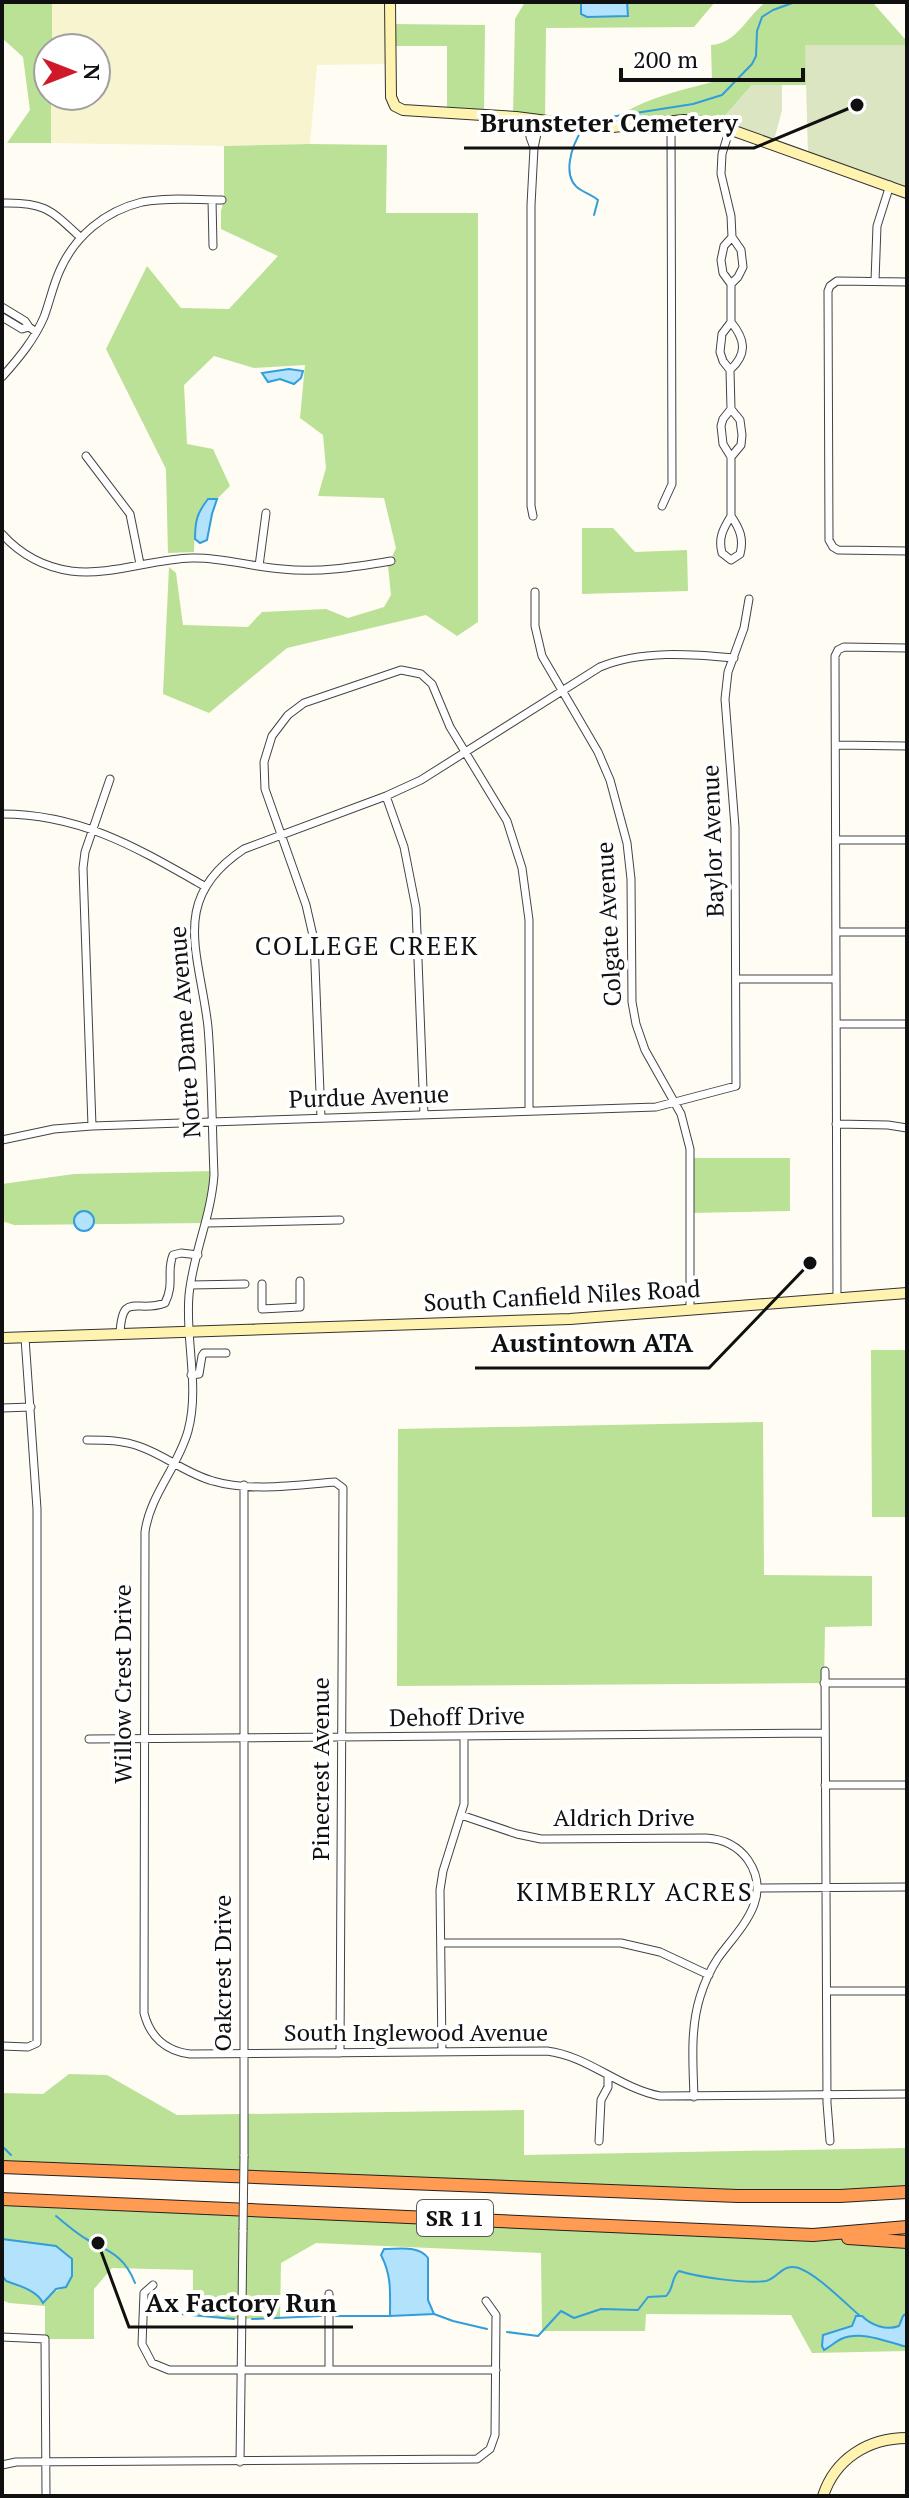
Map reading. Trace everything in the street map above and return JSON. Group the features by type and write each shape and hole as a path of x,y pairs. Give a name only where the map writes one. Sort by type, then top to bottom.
{"highway":[{"name":"SR 11","path":"2,2167 738,2196 905,2192"},
{"name":"SR 11","path":"2,2199 813,2235 907,2227"},
{"path":"813,2235 907,2242"}],"main road":[{"path":"390,2 391,97 395,106 413,112 535,119 602,128 697,121 730,128 907,193"},
{"name":"South Canfield Niles Road","path":"189,1332 533,1320 907,1293"},
{"path":"2,1338 189,1332"},
{"path":"823,2496 832,2475 851,2455 876,2442 907,2438"}],"street":[{"path":"533,516 531,205 535,119"},
{"path":"662,506 672,484 671,122"},
{"path":"730,128 722,154 721,174 731,216 732,237 741,250 743,267 731,284"},
{"path":"875,281 877,226 890,185"},
{"path":"212,200 213,246"},
{"path":"2,377 22,354 60,271 80,237 113,213 142,203 222,200"},
{"path":"2,203 26,203 44,208 80,237"},
{"path":"731,457 741,445 742,435 740,420 731,409 730,370 720,352 722,334 731,322 731,284 723,273 721,260 724,246 732,237"},
{"path":"907,282 837,281 828,291 829,540 838,550 907,551"},
{"path":"2,307 25,321 32,330"},
{"path":"2,317 22,329 32,330"},
{"path":"730,370 740,359 742,347 741,334 731,322"},
{"path":"731,409 721,426 723,444 731,457 731,516 722,529 721,543 722,553 731,560 740,554 742,536 731,516"},
{"path":"86,456 130,514 140,564"},
{"path":"259,566 266,513"},
{"path":"2,534 27,556 54,568 73,571 109,570 197,558 291,570 335,570 391,561"},
{"name":"Colgate Avenue","path":"535,592 535,626 546,665 598,752 621,814 631,879 633,1012 645,1050 685,1125 690,1149 690,1310"},
{"name":"Baylor Avenue","path":"736,1086 735,827 725,699 728,672 744,628 749,599"},
{"path":"837,1298 835,656 844,647 907,648"},
{"name":"Notre Dame Avenue","path":"189,1332 191,1285 213,1200 214,1175 207,1025 193,940 197,911 206,887 234,855 254,844 386,796 421,780 600,667 629,657 651,655 734,658"},
{"path":"321,1118 314,940 306,905 265,789 265,755 272,736 282,722 304,703 394,671 414,671 432,684 443,715 507,821 517,848 526,883 529,920 529,1111"},
{"path":"836,745 907,746"},
{"path":"92,1126 83,868 85,852 110,779"},
{"path":"386,796 404,847 416,908 424,1115"},
{"path":"2,814 50,818 93,829 129,844 206,887"},
{"path":"836,840 907,840"},
{"path":"836,932 907,932"},
{"path":"736,979 836,979"},
{"path":"836,1024 907,1024"},
{"name":"Purdue Avenue","path":"2,1140 54,1129 92,1126 656,1107 736,1086"},
{"path":"836,1124 907,1128"},
{"path":"207,1223 340,1220"},
{"path":"120,1334 121,1315 125,1309 165,1303 171,1291 170,1260 173,1255 198,1255"},
{"path":"262,1284 262,1309 300,1307 300,1281"},
{"path":"191,1285 245,1284"},
{"path":"284,1308 285,1328"},
{"name":"Willow Crest Drive","path":"159,2041 148,2026 143,2004 145,1532 152,1504 186,1437 190,1421 189,1332"},
{"path":"2,2046 28,2047 36,2044 38,2028 37,1509 25,1338"},
{"path":"191,1375 199,1374 204,1353 226,1353"},
{"path":"2,1408 31,1407"},
{"path":"87,1440 131,1444 209,1480 244,1485"},
{"name":"Pinecrest Avenue","path":"244,1485 318,1485 335,1482 342,1486 344,1494 341,1507 340,2053"},
{"name":"Oakcrest Drive","path":"240,2462 244,2156 244,1485"},
{"path":"825,1671 830,2141"},
{"path":"824,1683 907,1683"},
{"name":"Dehoff Drive","path":"89,1739 825,1733"},
{"path":"442,2052 441,1877 465,1795 464,1737"},
{"path":"825,1785 907,1785"},
{"name":"Aldrich Drive","path":"461,1815 541,1839 718,1839 731,1844 743,1854 754,1872 758,1888"},
{"path":"694,2097 694,2022 699,1998 718,1959 750,1915 757,1900 758,1888 907,1887"},
{"path":"441,1943 621,1943 660,1952 709,1975"},
{"path":"827,1991 907,1991"},
{"name":"South Inglewood Avenue","path":"159,2041 182,2053 554,2052 577,2058 635,2089 651,2094 694,2097 907,2094"},
{"path":"599,2141 601,2100 608,2087 608,2075"},
{"path":"153,2285 144,2293 142,2344 152,2363 169,2370 496,2370"},
{"path":"329,2294 329,2369"},
{"path":"2,2465 16,2462 477,2459 487,2452 495,2437 496,2315 486,2301"},
{"path":"2,2337 45,2339 46,2496"}],"shaded area":[{"path":"52,2 390,2 391,64 317,65 310,144 51,143 51,112 112,112 112,32 52,32"}],"green space":[{"path":"2,2 52,2 52,32 32,32 32,112 51,112 51,143 7,143 30,110 23,57 2,38"},
{"path":"525,2 581,2 580,10 587,17 624,17 628,15 627,2 715,2 694,27 546,28 545,120 513,117 515,19"},
{"path":"766,2 875,2 907,38 907,45 806,45 806,85 752,85 717,125 619,128 623,113 634,107 712,82 711,45 735,35"},
{"path":"391,24 485,25 484,115 447,114 447,46 391,46"},
{"path":"805,45 907,45 907,193 808,156"},
{"path":"752,85 782,85 782,110 773,144 717,125"},
{"path":"387,145 386,213 478,213 478,622 457,636 426,615 287,648 209,713 163,694 169,567 176,573 183,625 248,627 262,612 326,609 348,618 384,607 391,595 388,566 396,548 384,498 318,496 326,468 323,435 300,418 305,365 254,368 214,356 184,385 187,444 213,449 230,486 217,499 208,499 195,523 194,552 168,553 166,469 106,349 147,266 181,308 229,309 278,256 221,229 224,146"},
{"path":"582,528 613,528 635,552 687,550 688,591 582,594"},
{"path":"690,1158 790,1158 790,1211 690,1213"},
{"path":"214,1171 207,1223 14,1225 2,1221 2,1184 74,1174"},
{"path":"871,1350 907,1350 907,1517 872,1517"},
{"path":"763,1422 764,1575 872,1576 872,1626 825,1627 824,1683 397,1686 398,1429"},
{"path":"69,2074 107,2075 177,2115 524,2110 524,2155 907,2148 907,2191 840,2196 2,2167 2,2093 43,2094"},
{"path":"2,2198 652,2227 907,2242 907,2351 812,2353 791,2315 646,2314 645,2331 542,2331 541,2253 316,2243 281,2263 280,2318 234,2319 193,2315 193,2270 112,2268 94,2289 94,2339 45,2339 45,2306 2,2300 2,2275 41,2297 66,2287 72,2276 56,2246 2,2239"}],"water":[{"path":"581,2 627,2 628,16 587,17 581,14"},
{"path":"289,369 303,371 294,384 280,379 268,382 262,373"},
{"path":"208,499 217,499 207,540 200,543 195,539 196,522"},
{"path":"84,1211 91,1214 94,1221 91,1228 84,1231 77,1228 74,1221 77,1214"},
{"path":"2,2239 56,2246 72,2259 72,2276 66,2287 56,2289 43,2303 32,2292 6,2281 2,2275"},
{"path":"384,2249 414,2249 428,2258 428,2300 434,2314 390,2316 389,2277 381,2255"},
{"path":"907,2313 907,2347 857,2336 841,2339 824,2350 822,2346 823,2335 852,2326 856,2316 889,2328 899,2326"}],"waterway":[{"path":"589,122 592,118 693,104 722,95 752,64 762,17 795,2"},
{"path":"582,130 572,152 569,170 575,185 598,200 594,215"},
{"path":"2,2146 11,2155"},
{"path":"56,2216 80,2235 116,2256 127,2267 135,2283"},
{"path":"507,2332 538,2336 561,2311 574,2318 601,2309 638,2310 648,2297 666,2296 679,2271 758,2282 770,2280 782,2270 793,2267 818,2279 859,2315"},
{"path":"151,2306 170,2313 234,2319"},
{"path":"434,2314 487,2329"},
{"path":"252,2319 321,2316"},
{"path":"336,2316 390,2316"}],"place":[{"name":"Brunsteter Cemetery","path":"857,105"},
{"name":"Austintown ATA","path":"810,1263"},
{"name":"Ax Factory Run","path":"98,2243"}],"district":[{"name":"COLLEGE CREEK","path":"367,946"},
{"name":"KIMBERLY ACRES","path":"635,1892"}]}
